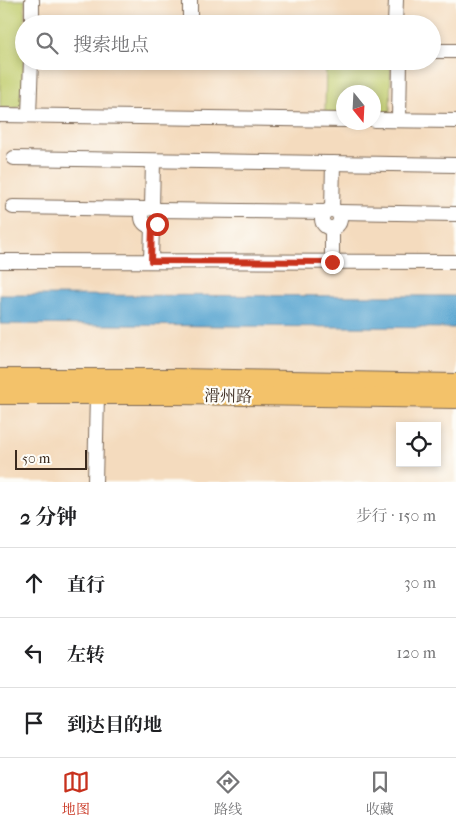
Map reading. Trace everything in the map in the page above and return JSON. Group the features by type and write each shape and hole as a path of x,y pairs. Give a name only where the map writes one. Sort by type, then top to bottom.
{"main road":[{"name":"滑州路","path":"0,378 176,378 456,383"},
{"name":"滑州路","path":"0,395 456,400"}],"street":[{"path":"32,0 32,15"},
{"path":"190,0 190,15"},
{"path":"395,15 396,0"},
{"path":"441,51 456,51"},
{"path":"29,115 30,70"},
{"path":"399,120 400,70"},
{"path":"0,114 336,120"},
{"path":"381,120 456,121"},
{"path":"14,158 456,165"},
{"path":"151,209 153,161"},
{"path":"332,211 333,164"},
{"path":"12,207 456,214"},
{"path":"151,209 142,213 142,220 146,225 152,226 151,261"},
{"path":"332,211 340,216 340,223 332,228 332,262"},
{"path":"0,261 456,262"},
{"path":"96,482 97,395"}],"green space":[{"path":"0,0 25,0 25,15 15,15 15,70 24,70 23,104 16,108 0,108"},
{"path":"326,70 391,70 390,114 381,114 381,85 336,85 336,114 325,113"}],"water":[{"path":"0,295 456,296 456,328 0,324"}],"route":[{"path":"157,224 152,226 151,261 332,262"}]}
